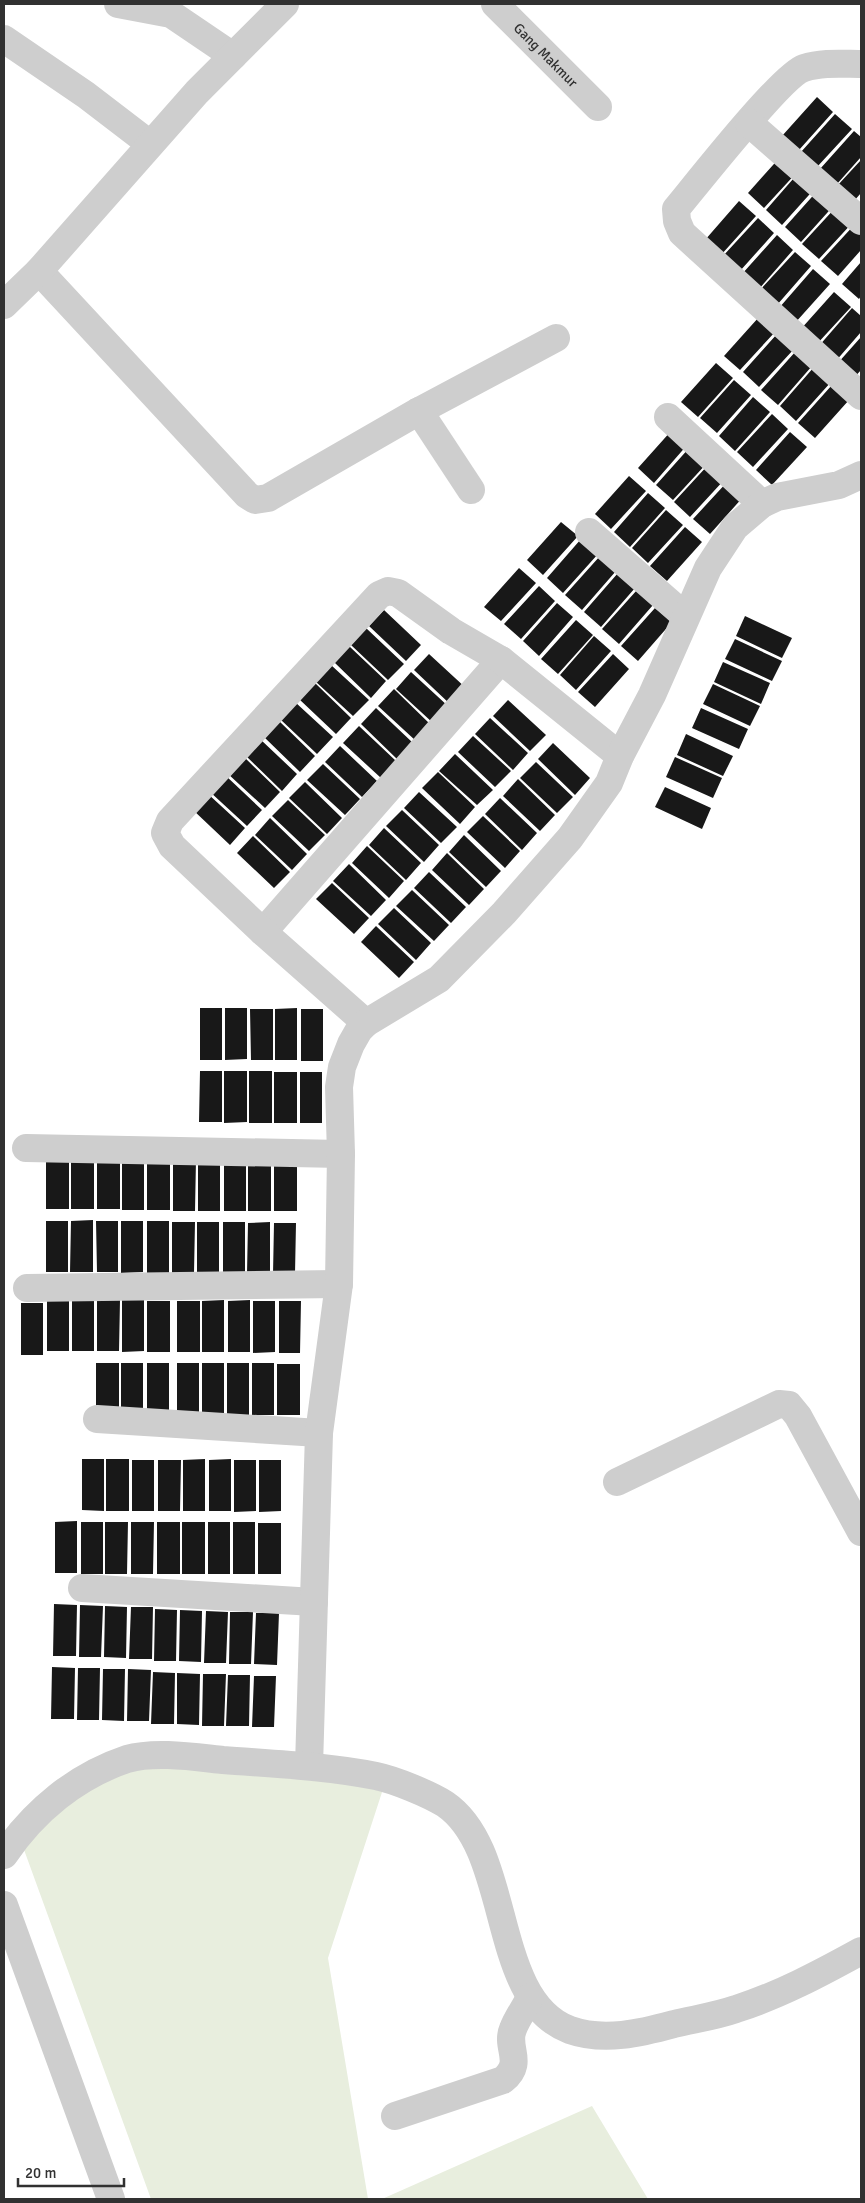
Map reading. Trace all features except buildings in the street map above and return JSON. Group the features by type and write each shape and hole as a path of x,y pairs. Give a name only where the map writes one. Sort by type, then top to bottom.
{"street":[{"path":"118,4 171,14 233,56"},
{"path":"4,304 39,271 150,144 285,4"},
{"name":"Gang Makmur","path":"495,4 598,107"},
{"path":"4,39 86,95 150,144"},
{"path":"861,64 831,64 803,68 781,86 676,209 677,221 682,233 861,396"},
{"path":"749,123 861,221"},
{"path":"39,271 247,495 255,500 268,498 419,411 556,338"},
{"path":"419,411 471,490"},
{"path":"668,418 762,504"},
{"path":"309,1766 319,1433 338,1284 341,1154 339,1087 342,1066 358,1030 366,1023 438,979 504,913 570,838 609,783 620,756 652,695 685,616 720,546 745,516 762,504 777,497 839,485 861,475"},
{"path":"589,532 685,616"},
{"path":"366,1023 263,932 172,846 165,833 170,820 380,595 388,591 398,593 451,632 501,660 620,756"},
{"path":"263,932 501,660"},
{"path":"26,1148 341,1154"},
{"path":"27,1288 338,1284"},
{"path":"617,1482 779,1404 789,1405 798,1416 861,1532"},
{"path":"97,1419 319,1433"},
{"path":"82,1588 314,1602"},
{"path":"4,1855 25,1827 58,1796 93,1772 131,1758 171,1756 309,1766 378,1777 396,1783 445,1805 467,1826 485,1864 517,1969 530,1997 552,2020 570,2030 594,2035 636,2034 736,2009 808,1980 861,1951"},
{"path":"4,1905 111,2199"},
{"path":"395,2116 503,2080 511,2074 514,2065 512,2029 530,1997"}],"green space":[{"path":"169,1753 385,1783 328,1958 368,2199 151,2199 19,1836 70,1781"},
{"path":"592,2106 648,2199 382,2199"}]}
